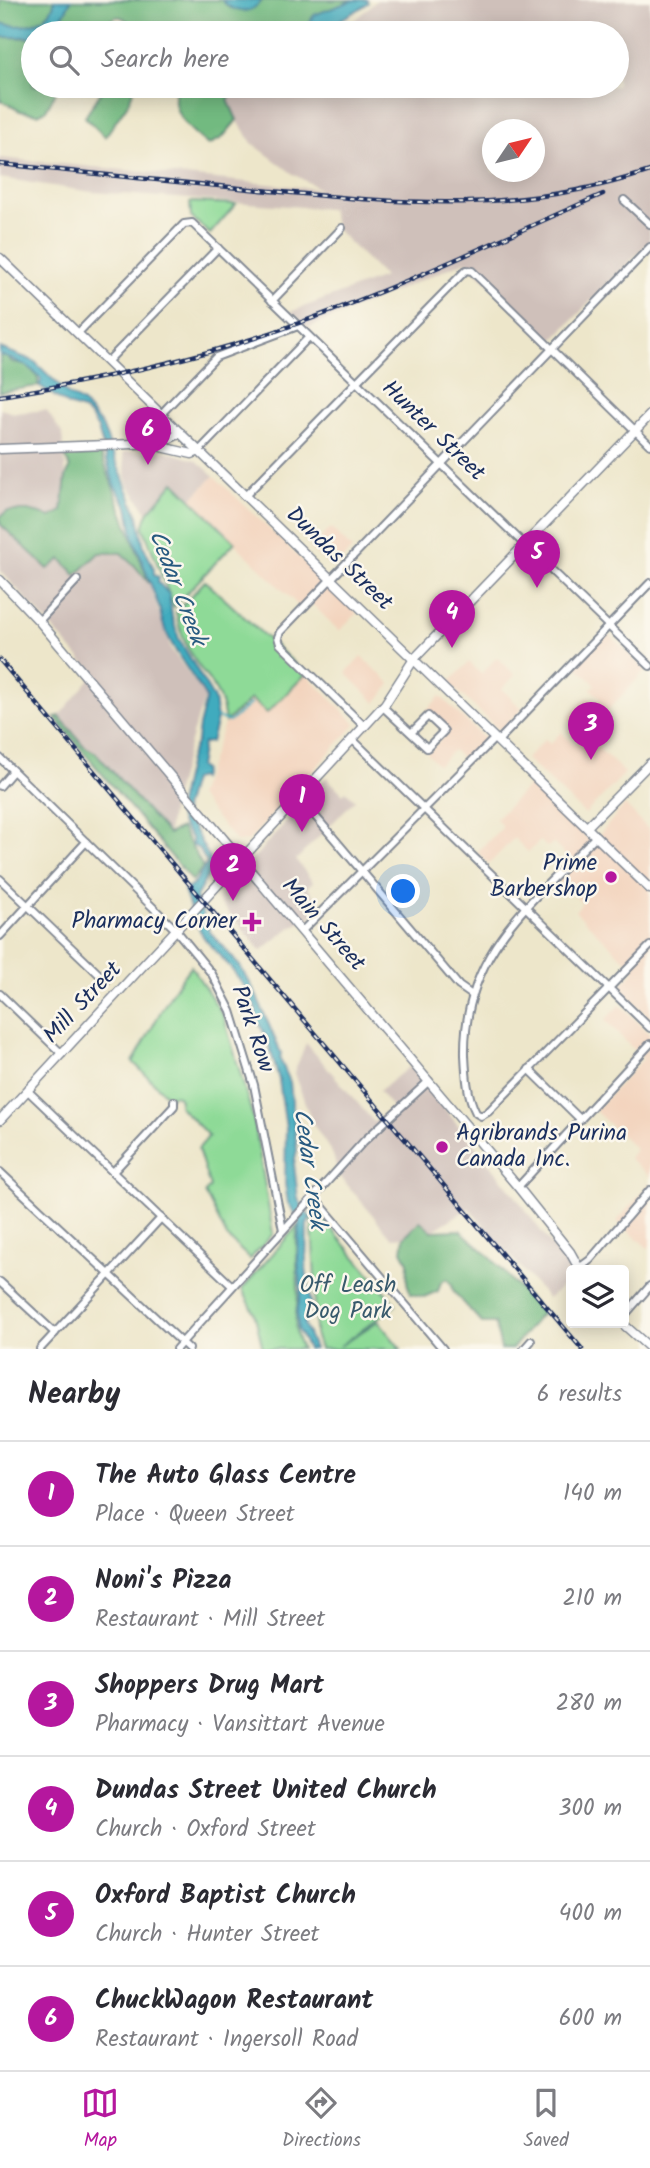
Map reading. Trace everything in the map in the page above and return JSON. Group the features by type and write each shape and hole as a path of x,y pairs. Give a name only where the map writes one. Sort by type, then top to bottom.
{"main road":[{"name":"Dundas Street","path":"0,258 650,889"},
{"path":"151,444 162,426 161,414"},
{"name":"Mill Street","path":"1,1116 28,1091 364,726 400,683 414,659 650,415"},
{"path":"0,449 151,444 165,442 181,433"},
{"path":"151,444 192,454 199,451"},
{"name":"Main Street","path":"0,580 39,621 303,930 518,1186 570,1252 577,1265"},
{"path":"587,827 650,763"},
{"path":"628,1328 650,1348"}],"street":[{"path":"624,200 650,224"},
{"name":"Hunter Street","path":"78,333 184,224 190,222 650,666"},
{"path":"272,301 342,228"},
{"path":"364,726 278,641 280,632 650,247"},
{"path":"107,362 218,248"},
{"path":"245,496 464,270 472,271 650,445"},
{"path":"161,414 216,357 298,326"},
{"path":"199,451 309,337"},
{"path":"39,621 77,580"},
{"path":"303,930 650,583"},
{"path":"382,706 427,748 444,731 428,716 411,733"},
{"path":"352,739 650,1028"},
{"name":"Park Row","path":"0,758 176,930 207,966 231,1011 257,1098 283,1230"},
{"path":"0,786 13,771"},
{"path":"299,797 458,986 472,995"},
{"path":"596,836 496,943 472,995 466,1031 466,1073 472,1106 476,1113 481,1116 488,1112 650,946"},
{"path":"0,936 86,842"},
{"path":"0,879 106,981"},
{"path":"0,994 62,1054"},
{"path":"518,1186 650,1044"},
{"path":"529,1069 580,1119"},
{"path":"176,1349 379,1126 429,1081"},
{"path":"28,1091 232,1286"},
{"path":"113,1172 174,1107 174,1101"},
{"path":"0,1172 188,1349"},
{"path":"584,1265 649,1193"},
{"path":"314,1196 443,1349"},
{"path":"40,1349 161,1218"},
{"path":"0,1282 55,1333"},
{"path":"629,1310 650,1286"},
{"path":"524,1349 531,1341"}],"shaded area":[{"path":"377,0 650,0 650,241 549,342 466,261 308,328 290,312 384,277 336,229 331,209 92,192 0,178 0,158 320,189 293,174 252,143 228,100 230,98 629,98 629,21 353,21"},
{"path":"0,409 15,413 46,410 62,433 66,477 63,511 57,515 51,517 29,511 7,511 0,517"},
{"path":"165,451 196,460 214,476 190,500 174,483 148,513 127,483 123,452"},
{"path":"214,476 357,613 339,631 312,604 305,612 190,500"},
{"path":"0,524 48,569 61,559 76,574 99,553 121,553 149,583 171,649 205,697 172,805 168,834 59,716 94,674 0,570"},
{"path":"331,528 352,549 331,566 310,549"},
{"path":"606,635 610,635 646,670 584,735 568,718 587,697 595,704 600,698 591,689 595,684 576,666"},
{"path":"361,656 391,684 376,703 346,673"},
{"path":"497,657 515,675 502,689 522,709 504,727 498,729 449,683 469,662 481,674"},
{"path":"306,674 355,723 354,726 248,841 237,842 198,796 225,722 251,699 267,713"},
{"path":"440,696 485,739 484,746 466,763 453,750 438,765 427,753 448,732 426,711"},
{"path":"561,732 574,745 584,735 625,773 585,814 526,759 545,739 550,744"},
{"path":"326,777 343,794 346,791 355,800 296,860 313,882 307,887 321,905 308,920 292,926 261,951 217,899"},
{"path":"531,783 592,843 625,805 650,831 650,1019 620,987 635,970 575,911 582,903 552,875 568,858 553,843 547,847 540,841 528,852 514,838 489,864 477,852 503,827 496,819"},
{"path":"620,1005 650,1034 650,1177 629,1158 636,1149 595,1111 643,1059 605,1020"},
{"path":"306,1043 374,1122 392,1107 379,1091 410,1066 514,1194 566,1265 566,1283 548,1299 469,1208 432,1231 420,1221 404,1237 392,1238 339,1175 333,1155 312,1122 294,1073"},
{"path":"650,1183 650,1246 648,1248 617,1221"}],"green space":[{"path":"0,0 55,0 47,15 39,21 21,21 21,26 17,26 0,23"},
{"path":"71,0 222,0 229,8 262,0 354,0 315,15 311,21 128,21 118,17 108,21 60,21"},
{"path":"0,37 21,38 21,98 52,98 46,110 38,114 20,111 0,100"},
{"path":"97,98 130,98 105,137 85,117"},
{"path":"175,98 230,98 228,100 237,120 222,138 208,145 188,127 179,115"},
{"path":"190,202 236,204 210,234 191,217"},
{"path":"0,349 12,362 26,364 38,377 38,386 0,392"},
{"path":"65,455 101,455 149,583 121,553 99,553 76,575 61,559 48,569 0,524 0,517 7,511 29,511 51,517 62,511 66,477 70,468"},
{"path":"174,482 235,542 174,607 143,527 148,513"},
{"path":"205,581 306,674 267,713 251,699 225,722 218,694 185,642 176,612"},
{"path":"59,716 168,834 181,828 203,867 192,881 55,718"},
{"path":"191,966 223,1015 254,1121 273,1234 250,1259 227,1237 205,1193 210,1187 198,1149 209,1136 179,1106 178,1096 169,1098 133,1062 167,1001"},
{"name":"Off Leash Dog Park","path":"311,1209 315,1209 396,1305 340,1346 378,1321 401,1349 320,1349 315,1334"},
{"path":"420,1221 432,1231 460,1230 488,1255 542,1313 512,1349 501,1349 495,1323 482,1323 453,1291 447,1279 441,1282 438,1291 424,1297 411,1294 407,1283 408,1262 402,1251 404,1237"},
{"path":"297,1226 298,1288 295,1326 302,1349 263,1349 254,1312 242,1289"}],"water":[{"path":"55,0 71,0 58,21 39,21 52,8"},
{"path":"222,0 262,0 252,9 242,11 232,8"},
{"path":"354,0 367,0 368,3 340,21 310,21 314,15"},
{"path":"0,23 21,26 21,37 0,37"},
{"name":"Cedar Creek","path":"0,348 34,361 69,395 83,403 102,426 138,516 144,547 154,575 159,577 158,582 169,594 179,639 214,699 217,719 211,742 203,743 199,767 203,770 201,779 198,777 192,780 184,808 186,821 193,827 212,863 196,897 210,932 240,966 254,990 281,1053 280,1059 290,1082 297,1150 294,1164 298,1199 310,1218 307,1225 306,1268 311,1304 304,1323 314,1349 308,1349 298,1330 297,1313 301,1289 298,1260 299,1220 288,1203 285,1184 286,1128 279,1080 267,1038 257,1020 256,1009 247,990 204,938 184,891 194,884 207,863 199,849 192,845 192,839 177,812 206,698 167,633 133,536 128,507 114,485 98,429 91,417 40,386 41,379 32,370 0,355"}],"waterway":[{"path":"217,717 229,722 250,704"}],"railway":[{"path":"0,164 408,202 503,200 551,195 650,171"},
{"path":"0,396 151,367 263,336 338,309 603,194"},
{"path":"0,660 582,1349"}],"place":[{"name":"ChuckWagon Restaurant","path":"148,465"},
{"name":"Oxford Baptist Church","path":"537,588"},
{"name":"Dundas Street United Church","path":"452,648"},
{"name":"Shoppers Drug Mart","path":"591,760"},
{"name":"The Auto Glass Centre","path":"302,832"},
{"name":"Prime Barbershop","path":"611,877"},
{"name":"Noni's Pizza","path":"233,901"},
{"name":"Pharmacy Corner","path":"252,922"},
{"name":"Agribrands Purina Canada Inc.","path":"442,1147"}]}
